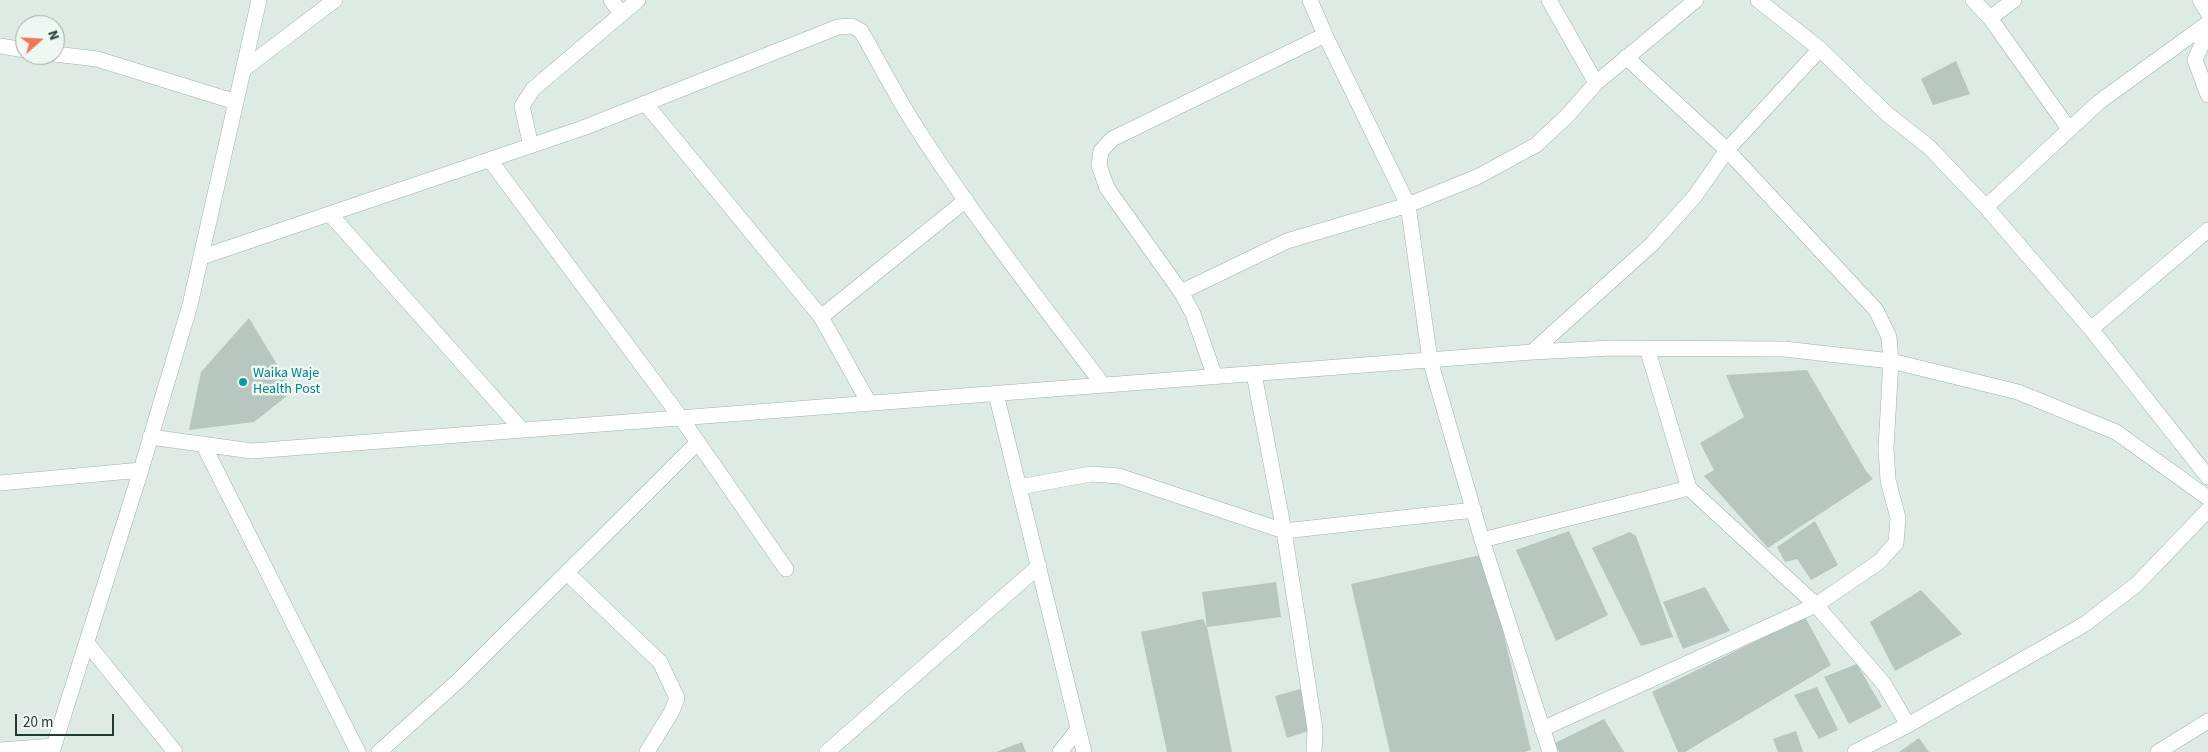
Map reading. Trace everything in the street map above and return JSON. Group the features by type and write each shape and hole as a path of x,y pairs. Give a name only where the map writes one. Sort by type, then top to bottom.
{"street":[{"path":"0,750 53,749 141,470 190,305 259,0"},
{"path":"244,69 335,0"},
{"path":"611,0 622,14"},
{"path":"531,146 522,106 533,89 638,0"},
{"path":"1310,0 1325,35 1408,205 1430,360 1482,540 1550,752"},
{"path":"1549,0 1596,83"},
{"path":"1181,292 1287,242 1408,205 1477,177 1536,144 1568,115 1596,83 1696,0"},
{"path":"1758,0 1820,49 1888,114 1929,147 1986,207 2091,329 2208,477"},
{"path":"1973,0 1990,18 2069,130"},
{"path":"1990,18 2014,0"},
{"path":"2200,0 2208,13"},
{"path":"1986,207 2099,102 2208,23"},
{"path":"202,257 583,128 838,27 852,26 861,31 915,126 966,200 1103,385"},
{"path":"2208,30 2195,60 2208,95"},
{"path":"1215,377 1193,314 1181,292 1107,188 1099,165 1101,151 1112,139 1325,35"},
{"path":"0,46 15,48"},
{"path":"1532,352 1651,245 1695,196 1727,150 1820,49"},
{"path":"65,55 97,59 236,102"},
{"path":"1542,729 1816,605 1880,562 1896,543 1898,518 1888,480 1886,448 1891,361 1890,337 1876,310 1727,150 1626,58"},
{"path":"645,104 821,317 869,403"},
{"path":"490,160 681,418 786,569"},
{"path":"821,317 966,200"},
{"path":"330,214 522,430"},
{"path":"2091,329 2208,230"},
{"path":"150,437 252,451 1532,352 1612,348 1784,349 1891,361 2018,392 2116,432 2206,493"},
{"path":"1647,348 1689,488 1816,605 1884,684 1908,725"},
{"path":"1254,374 1284,531 1316,729 1314,752"},
{"path":"996,394 1084,752"},
{"path":"379,752 458,681 698,442"},
{"path":"203,444 358,752"},
{"path":"0,483 141,470"},
{"path":"1019,487 1091,474 1119,476 1284,531 1474,510"},
{"path":"1482,540 1689,488"},
{"path":"1855,752 1908,725 2085,624 2137,584 2208,510"},
{"path":"827,752 1039,566"},
{"path":"567,573 660,662 677,698 672,711 647,752"},
{"path":"86,643 175,752"},
{"path":"2158,752 2208,722"},
{"path":"1060,752 1078,729"}],"building":[{"path":"1956,61 1970,94 1933,105 1921,79"},
{"name":"Waika Waje Health Post","path":"249,318 293,391 254,422 189,430 201,372"},
{"path":"1807,370 1866,471 1873,479 1768,548 1704,476 1714,470 1700,443 1744,417 1726,375"},
{"path":"1815,521 1838,565 1811,580 1797,559 1785,562 1777,547"},
{"path":"1569,531 1608,615 1556,641 1516,550"},
{"path":"1630,532 1636,536 1673,637 1641,646 1592,548"},
{"path":"1485,554 1531,750 1524,752 1390,752 1351,584"},
{"path":"1276,582 1281,617 1207,627 1202,592"},
{"path":"1705,587 1730,631 1683,649 1663,602"},
{"path":"1921,590 1962,634 1895,671 1870,622"},
{"path":"1805,617 1831,665 1685,752 1678,752 1652,692"},
{"path":"1203,619 1207,627 1232,752 1167,752 1141,632"},
{"path":"1857,664 1882,707 1849,724 1824,677"},
{"path":"1817,687 1838,730 1819,739 1794,695"},
{"path":"1304,688 1315,729 1287,738 1275,696"},
{"path":"1604,719 1624,752 1559,752 1555,743"},
{"path":"1796,731 1803,752 1778,752 1773,739"},
{"path":"1919,738 1929,752 1899,752"},
{"path":"1022,742 1026,752 996,752"}],"place":[{"name":"Waika Waje Health Post","path":"243,382"}]}
